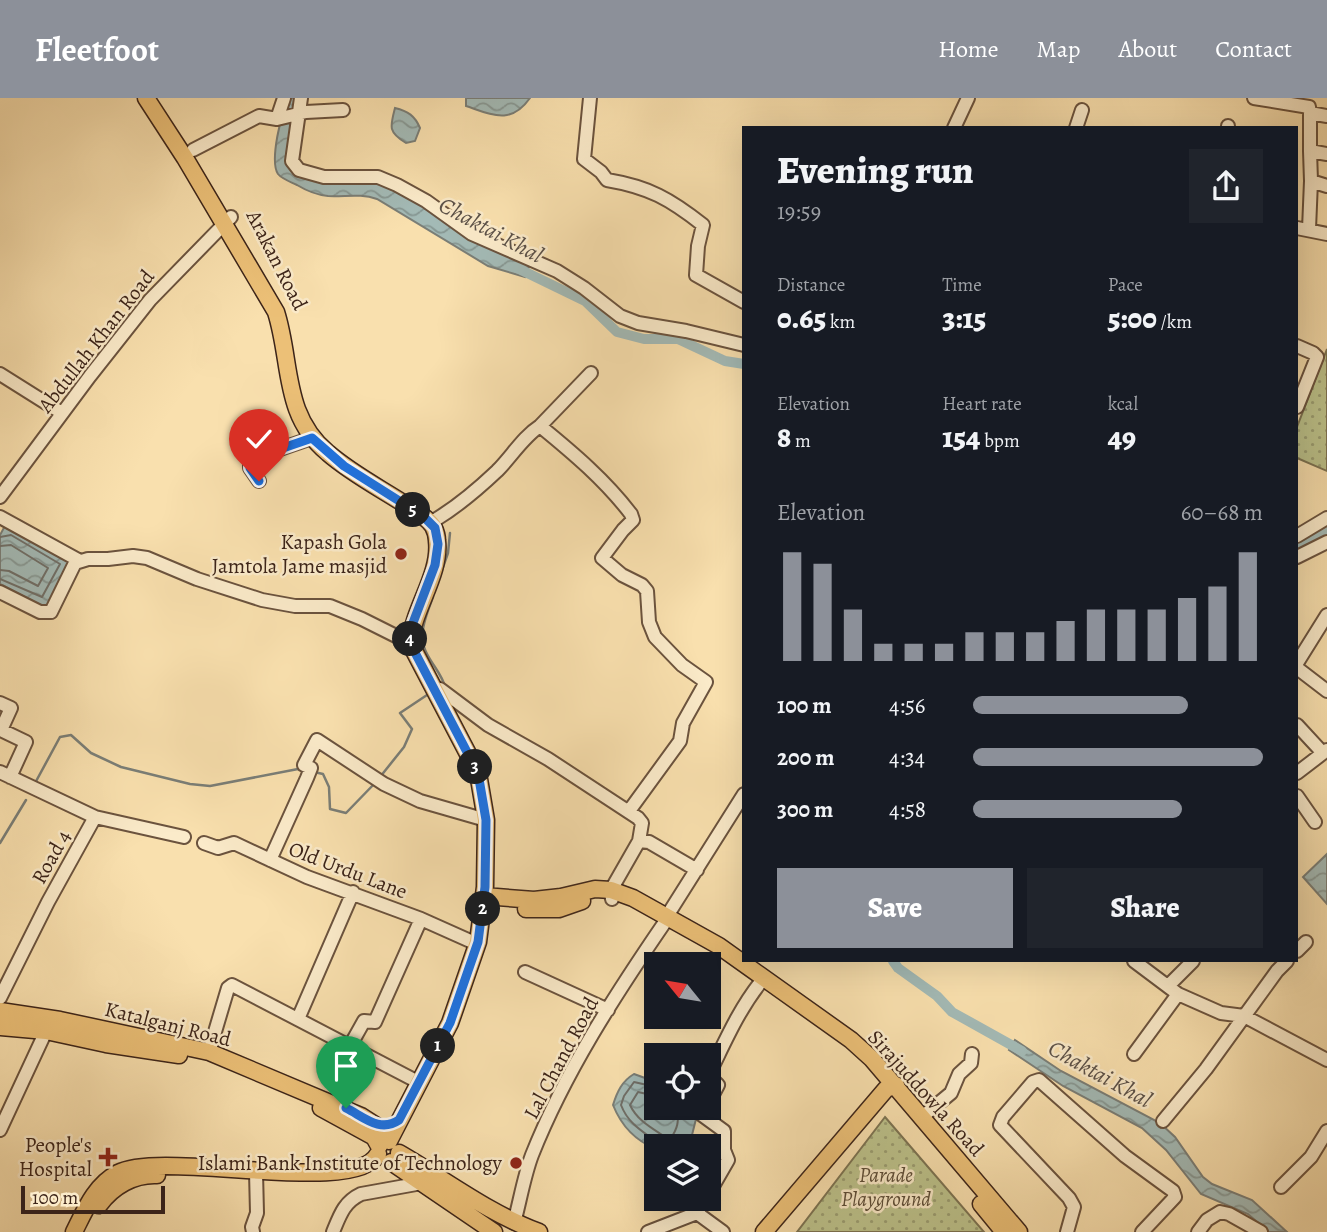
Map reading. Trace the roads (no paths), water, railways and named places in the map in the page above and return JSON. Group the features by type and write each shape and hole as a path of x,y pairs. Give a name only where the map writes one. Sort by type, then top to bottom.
{"main road":[{"name":"Arakan Road","path":"146,98 227,221 286,321 296,394 317,435 339,458 435,520"},
{"name":"Arakan Road","path":"159,98 193,150 227,221 276,312 284,337 286,371 292,400 312,438 344,466 423,516 435,528 438,544 435,565 411,628 413,643"},
{"path":"388,1152 399,1120 450,1023 477,944 488,900 486,820 478,773 413,643 444,559 446,537 442,525 435,520"},
{"path":"85,1232 105,1196 121,1184 138,1177 257,1177 337,1170 373,1162 388,1152 434,1074 457,1025 483,948 493,814 484,773 442,691 413,643"},
{"name":"Sirajuddowla Road","path":"488,900 534,900 595,889 634,898 719,946 851,1040 1004,1232"},
{"name":"Sirajuddowla Road","path":"669,919 848,1049 891,1087 922,1117 1019,1232"},
{"name":"Katalganj Road","path":"0,1011 60,1020 209,1052 346,1108 375,1125 388,1152"},
{"name":"Katalganj Road","path":"0,1027 46,1031 187,1057 240,1073 354,1125 374,1137 388,1152"},
{"path":"764,1232 891,1087"},
{"path":"375,1125 388,1126 399,1120"},
{"path":"388,1152 422,1183 485,1229"},
{"path":"388,1152 513,1227 539,1232"},
{"path":"74,1232 99,1188 115,1174 135,1166 168,1165 257,1177"}],"street":[{"path":"277,119 284,98"},
{"path":"301,98 292,161 299,170 324,177 378,177 426,201 472,234 557,271 620,316 638,323 742,345"},
{"path":"590,98 584,159 607,180 635,185 671,201 704,225 698,246 696,275 742,301"},
{"path":"955,126 968,98"},
{"path":"1254,98 1309,106 1327,116"},
{"path":"1309,106 1311,181 1303,228 1327,234"},
{"path":"193,150 259,116 277,119 298,114 344,110"},
{"path":"1077,126 1082,110"},
{"path":"1310,151 1327,154"},
{"path":"1311,181 1327,186"},
{"name":"Abdullah Khan Road","path":"0,497 150,300 227,221"},
{"path":"1298,346 1317,357 1298,403"},
{"path":"435,520 457,506 498,470 554,409 592,373"},
{"path":"0,374 62,413"},
{"path":"540,426 576,454 590,471 605,482 631,514 633,520 602,558 622,575 642,585 647,591 649,622 655,637 682,665 706,682 683,723 680,741 629,811"},
{"path":"259,481 250,468 250,462 254,458 312,438"},
{"path":"0,517 80,561"},
{"path":"1298,535 1327,518"},
{"path":"1298,556 1327,542"},
{"path":"0,592 40,612 51,612 75,563 133,556 147,558 197,579 262,600 295,606 330,606 413,643"},
{"path":"1298,664 1327,615"},
{"path":"1298,667 1327,691"},
{"path":"442,691 488,725 548,759 629,811 642,823 639,841 612,894"},
{"path":"0,703 11,708 1,730 26,742 5,775 95,817"},
{"path":"1298,726 1324,751 1298,772"},
{"path":"270,860 309,773 304,765 317,740 384,784 420,801 486,820"},
{"path":"669,919 742,797"},
{"path":"1298,797 1315,822"},
{"path":"669,919 742,809"},
{"name":"Road 4","path":"0,998 48,902 95,817 184,837"},
{"path":"639,841 649,842 697,870"},
{"name":"Old Urdu Lane","path":"204,843 218,848 234,843 307,877 353,892 477,944"},
{"path":"298,1019 353,892"},
{"path":"350,1046 364,1021 375,1022 421,919"},
{"name":"Lal Chand Road","path":"513,1227 536,1147 555,1103 626,979 669,919"},
{"path":"1135,962 1173,990 1207,1008 1244,1016 1327,1060"},
{"path":"1134,1054 1191,962"},
{"path":"1163,1121 1206,1069 1286,962"},
{"path":"525,972 608,1010"},
{"path":"721,1052 737,1015 760,983"},
{"path":"209,1052 228,988 232,985 420,1083"},
{"path":"0,1130 46,1031"},
{"path":"922,1117 951,1093 959,1074 971,1063 972,1054"},
{"path":"1067,1232 1074,1207 1069,1198 1000,1125 1003,1116 1033,1082 1039,1080 1125,1156 1173,1191 1175,1197 1170,1204 1142,1232"},
{"path":"709,1120 724,1131 724,1150 728,1160 721,1172"},
{"path":"1281,1187 1311,1157 1327,1130"},
{"path":"253,1232 257,1213 257,1177"},
{"path":"333,1232 345,1204 352,1198 422,1183"},
{"path":"1198,1232 1207,1220 1220,1212 1229,1214 1261,1232"},
{"path":"648,1232 697,1213 723,1232"}],"water":[{"path":"287,98 299,98 291,165 380,183 530,264 525,277 488,266 377,199 320,195 278,174 276,148"},
{"path":"466,98 530,98 516,112 493,115 466,106"},
{"path":"395,108 416,120 420,128 415,141 406,143 393,132"},
{"path":"6,524 69,562 46,608 0,584 0,535"},
{"path":"1327,854 1327,904 1303,877"},
{"path":"1015,1040 1061,1071 1160,1123 1175,1137 1203,1177 1212,1184 1252,1200 1287,1232 1269,1232 1248,1214 1201,1194 1166,1150 1142,1128 1063,1086 1009,1050"},
{"path":"634,1074 644,1078 644,1120 696,1120 692,1134 644,1134 644,1143 636,1137 620,1119 613,1105 626,1080"}],"waterway":[{"name":"Chaktai Khal","path":"515,267 585,301 617,332 644,339 678,339 725,361 742,364"},
{"name":"Chaktai Khal","path":"1298,544 1327,529"},
{"path":"442,570 448,553 450,533"},
{"path":"433,597 422,638 426,652 445,687"},
{"path":"380,777 404,747 412,729 400,713 427,695"},
{"path":"34,785 60,737 71,735 91,753 121,767 190,784 210,786 304,770"},
{"path":"314,772 323,774 329,787 330,809 346,813 376,782"},
{"path":"0,843 26,800"},
{"name":"Chaktai Khal","path":"894,962 937,996 952,1012 1022,1051"}],"place":[{"name":"Kapash Gola Jamtola Jame masjid","path":"401,554"},
{"name":"People's Hospital","path":"108,1157"},
{"name":"Islami Bank Institute of Technology","path":"516,1163"}],"park label":[{"name":"Parade Playground","path":"886,1187"}]}
